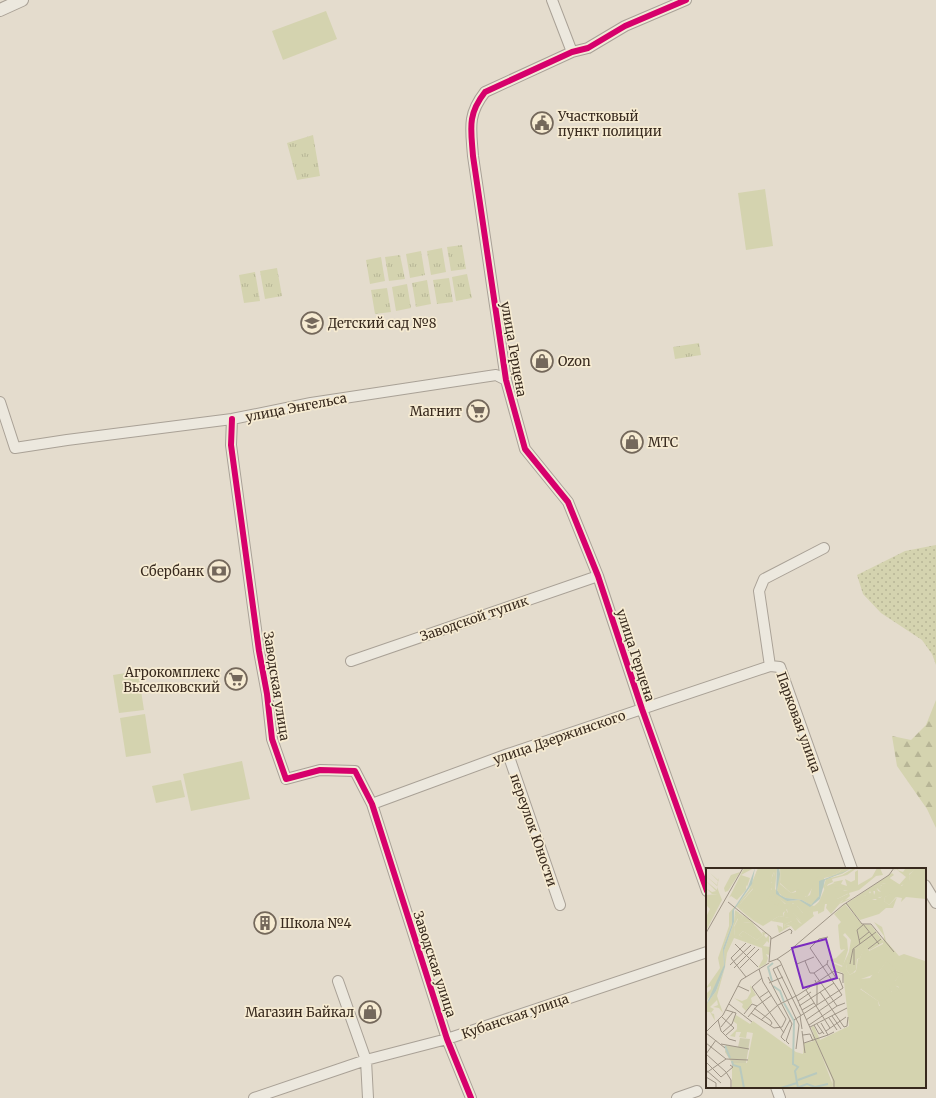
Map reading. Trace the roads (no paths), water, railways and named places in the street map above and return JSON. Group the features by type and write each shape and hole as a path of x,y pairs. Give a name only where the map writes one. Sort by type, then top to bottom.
{"street":[{"path":"0,10 22,0"},
{"path":"552,0 572,52"},
{"name":"улица Герцена","path":"686,0 625,26 588,48 572,52 485,92 478,101 470,122 473,156 506,380 525,449 568,502 598,576 642,709 706,888"},
{"name":"улица Энгельса","path":"0,402 15,448 232,419 311,403 436,384 496,376 506,380"},
{"name":"Заводская улица","path":"232,419 231,445 259,651 267,694 272,739 286,779 320,770 355,771 372,804 447,1039 471,1098"},
{"name":"Парковая улица","path":"824,548 764,579 759,591 770,666 780,667 852,868"},
{"name":"Заводской тупик","path":"351,661 598,576"},
{"name":"улица Дзержинского","path":"372,804 508,754 770,666"},
{"name":"переулок Юности","path":"508,754 560,905"},
{"path":"926,887 936,903"},
{"name":"Кубанская улица","path":"254,1098 366,1060 447,1039 706,952"},
{"path":"338,981 366,1060 368,1098"},
{"path":"776,1088 780,1098"},
{"path":"677,1098 697,1092"}],"place":[{"name":"Участковый пункт полиции","path":"542,123"},
{"name":"Детский сад №8","path":"312,323"},
{"name":"Ozon","path":"542,361"},
{"name":"Магнит","path":"478,411"},
{"name":"МТС","path":"632,442"},
{"name":"Сбербанк","path":"219,571"},
{"name":"Агрокомплекс Выселковский","path":"236,679"},
{"name":"Школа №4","path":"265,923"},
{"name":"Магазин Байкал","path":"370,1012"}]}
